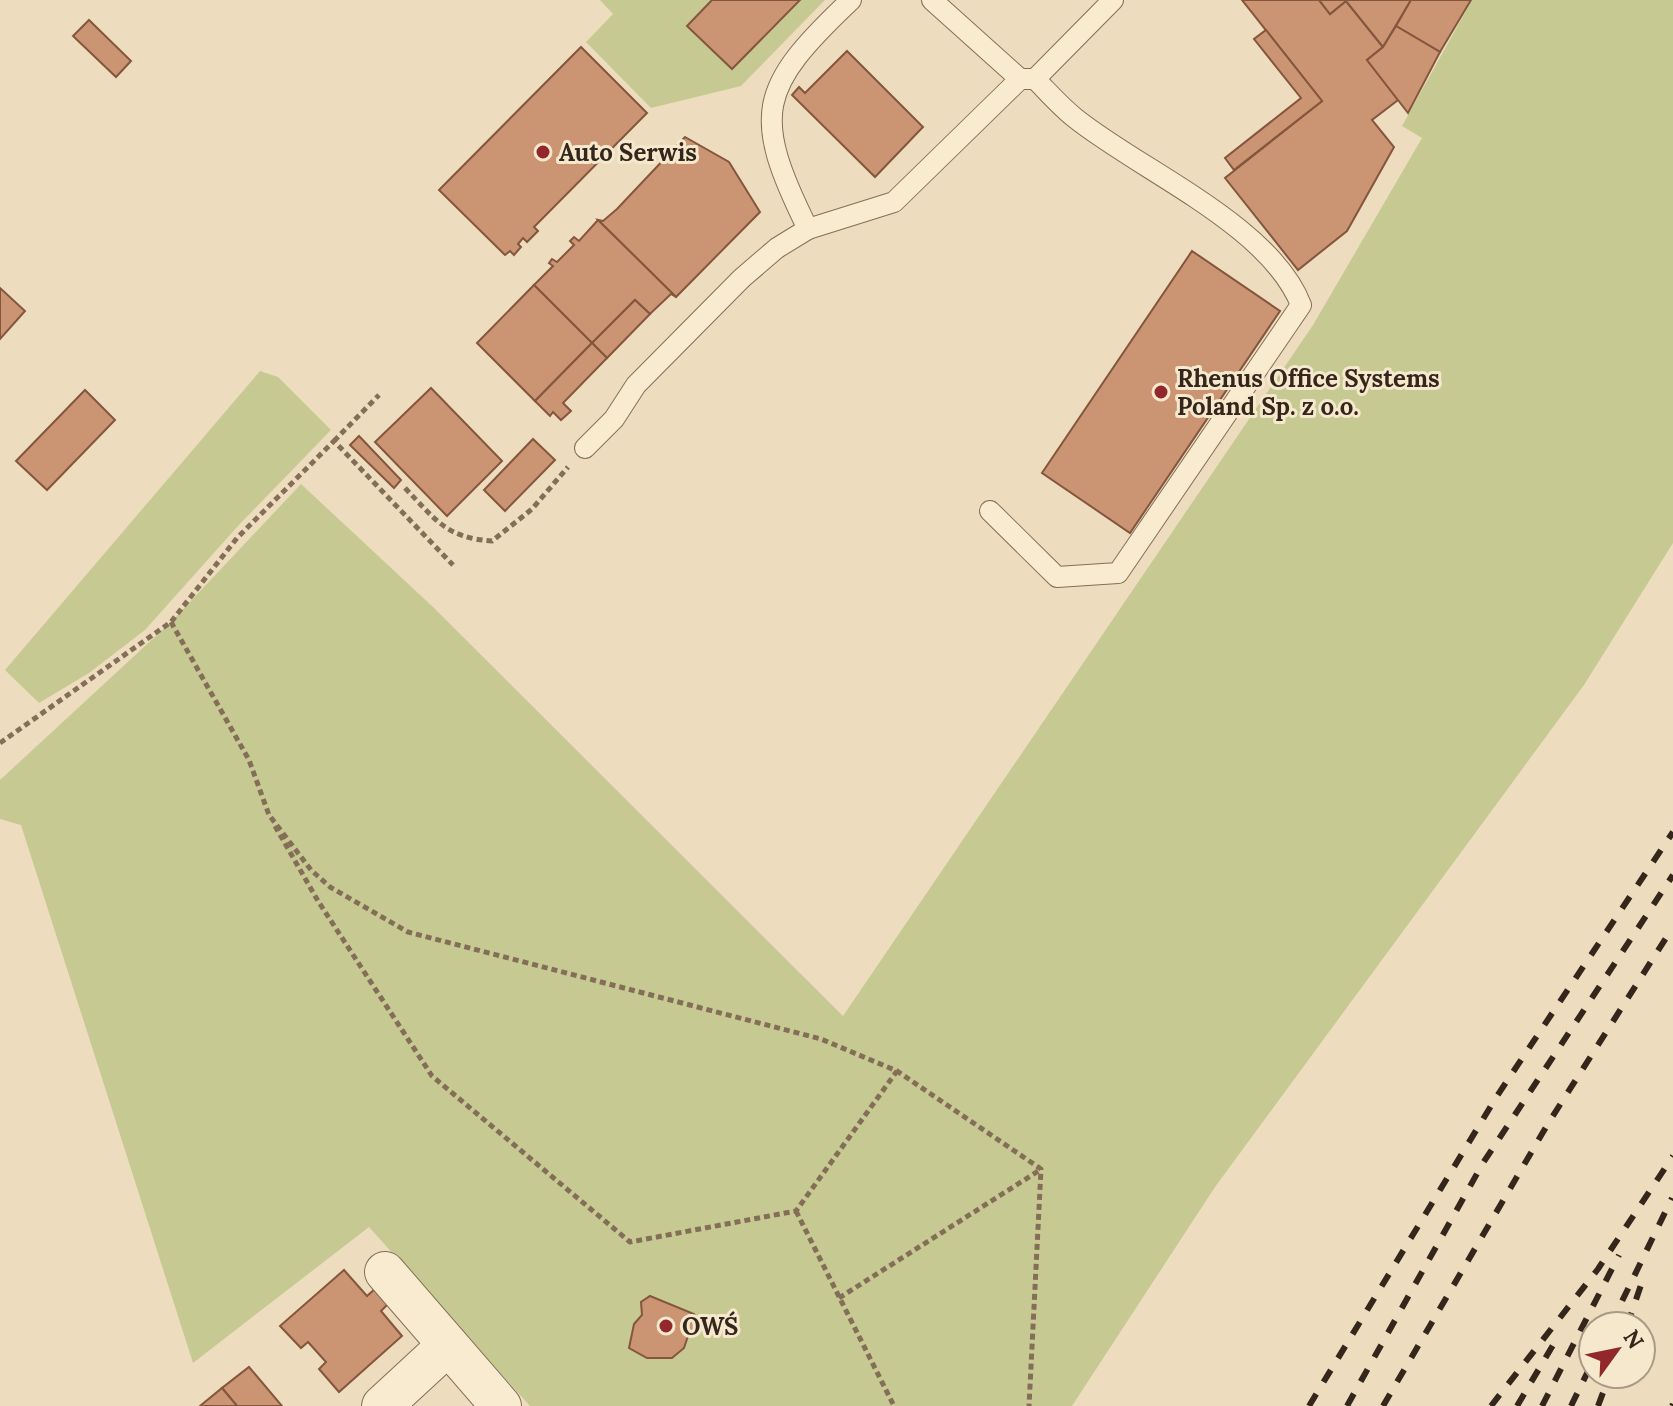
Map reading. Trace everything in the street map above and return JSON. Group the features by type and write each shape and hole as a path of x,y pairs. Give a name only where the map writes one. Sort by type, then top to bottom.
{"street":[{"path":"385,1272 501,1406"},
{"path":"382,1406 448,1345"}],"lane":[{"path":"808,229 779,171 771,136 774,93 782,76 851,0"},
{"path":"932,0 1074,117 1253,239 1295,290 1301,305 1118,573 1057,577 990,511"},
{"path":"585,448 614,419 636,385 742,278 777,248 808,229 894,202 1113,0"}],"path":[{"path":"0,743 171,622 237,538 379,395"},
{"path":"334,441 453,565"},
{"path":"405,488 442,525 466,539 492,541 532,509 585,448"},
{"path":"171,622 249,760 269,815 318,901 432,1076 630,1242 796,1211 897,1071"},
{"path":"269,815 311,870 330,887 408,932 821,1039 897,1071 1041,1169"},
{"path":"839,1298 1041,1169"},
{"path":"1029,1406 1041,1169"},
{"path":"796,1211 894,1406"}],"green space":[{"path":"600,0 825,0 741,86 651,108 586,42 613,14"},
{"path":"1472,0 1673,0 1673,543 1584,685 1215,1187 1072,1406 530,1406 369,1227 193,1363 21,825 0,819 0,780 171,622 301,484 432,606 843,1016 1313,325 1422,138 1402,126"},
{"path":"260,371 278,377 331,430 237,527 145,630 89,673 39,703 5,670"}],"building":[{"path":"712,0 800,0 732,69 687,26"},
{"path":"1242,0 1319,0 1330,14 1346,1 1383,47 1367,60 1398,100 1372,120 1394,147 1347,231 1298,270 1225,178 1322,101"},
{"path":"1319,0 1411,0 1383,47 1346,1 1330,14"},
{"path":"1411,0 1471,0 1440,52 1396,26"},
{"path":"89,20 131,61 116,77 73,36"},
{"path":"1396,26 1440,52 1408,113 1367,60 1383,47"},
{"path":"1266,30 1322,101 1234,170 1225,158 1301,98 1254,39"},
{"name":"Auto Serwis","path":"581,47 647,113 534,227 538,231 527,242 523,238 518,244 521,247 514,255 510,251 505,255 439,190"},
{"path":"847,51 923,127 875,177 792,95 799,87 805,93"},
{"path":"685,137 729,162 760,212 676,297 598,220 603,221 617,209"},
{"path":"598,220 676,297 671,294 650,314 635,300 592,343 534,285 553,266 549,263 552,259 557,262 574,245 570,241 574,237 579,241"},
{"name":"Rhenus Office Systems Poland Sp. z o.o.","path":"1192,251 1280,311 1130,533 1042,473"},
{"path":"534,285 592,343 535,401 477,343"},
{"path":"0,288 25,311 0,339"},
{"path":"635,300 650,314 607,358 592,343"},
{"path":"592,343 607,358 563,403 571,411 561,420 553,412 550,416 535,401"},
{"path":"431,388 502,461 447,516 375,442"},
{"path":"85,390 115,420 47,490 16,461"},
{"path":"359,436 401,480 394,488 350,445"},
{"path":"533,439 555,460 505,511 484,490"},
{"path":"344,1270 367,1296 376,1288 389,1303 381,1311 402,1336 339,1392 319,1369 326,1362 308,1342 301,1348 280,1326"},
{"name":"OWŚ","path":"650,1296 694,1314 698,1320 699,1328 688,1336 684,1348 672,1358 647,1358 629,1348 634,1324 642,1315 641,1302"},
{"path":"249,1367 282,1406 237,1406 222,1388"},
{"path":"222,1388 237,1406 200,1406"}],"railway":[{"path":"1309,1406 1497,1096 1673,832"},
{"path":"1347,1406 1483,1163 1673,875"},
{"path":"1383,1406 1549,1122 1673,927"},
{"path":"1491,1406 1598,1269 1673,1156"},
{"path":"1618,1310 1672,1198"},
{"path":"1542,1406 1619,1255"},
{"path":"1632,1310 1642,1282"},
{"path":"1517,1406 1559,1335"},
{"path":"1571,1406 1579,1390"},
{"path":"1598,1406 1604,1390"}],"place":[{"name":"Auto Serwis","path":"543,152"},
{"name":"Rhenus Office Systems Poland Sp. z o.o.","path":"1161,392"},
{"name":"OWŚ","path":"666,1326"}]}
